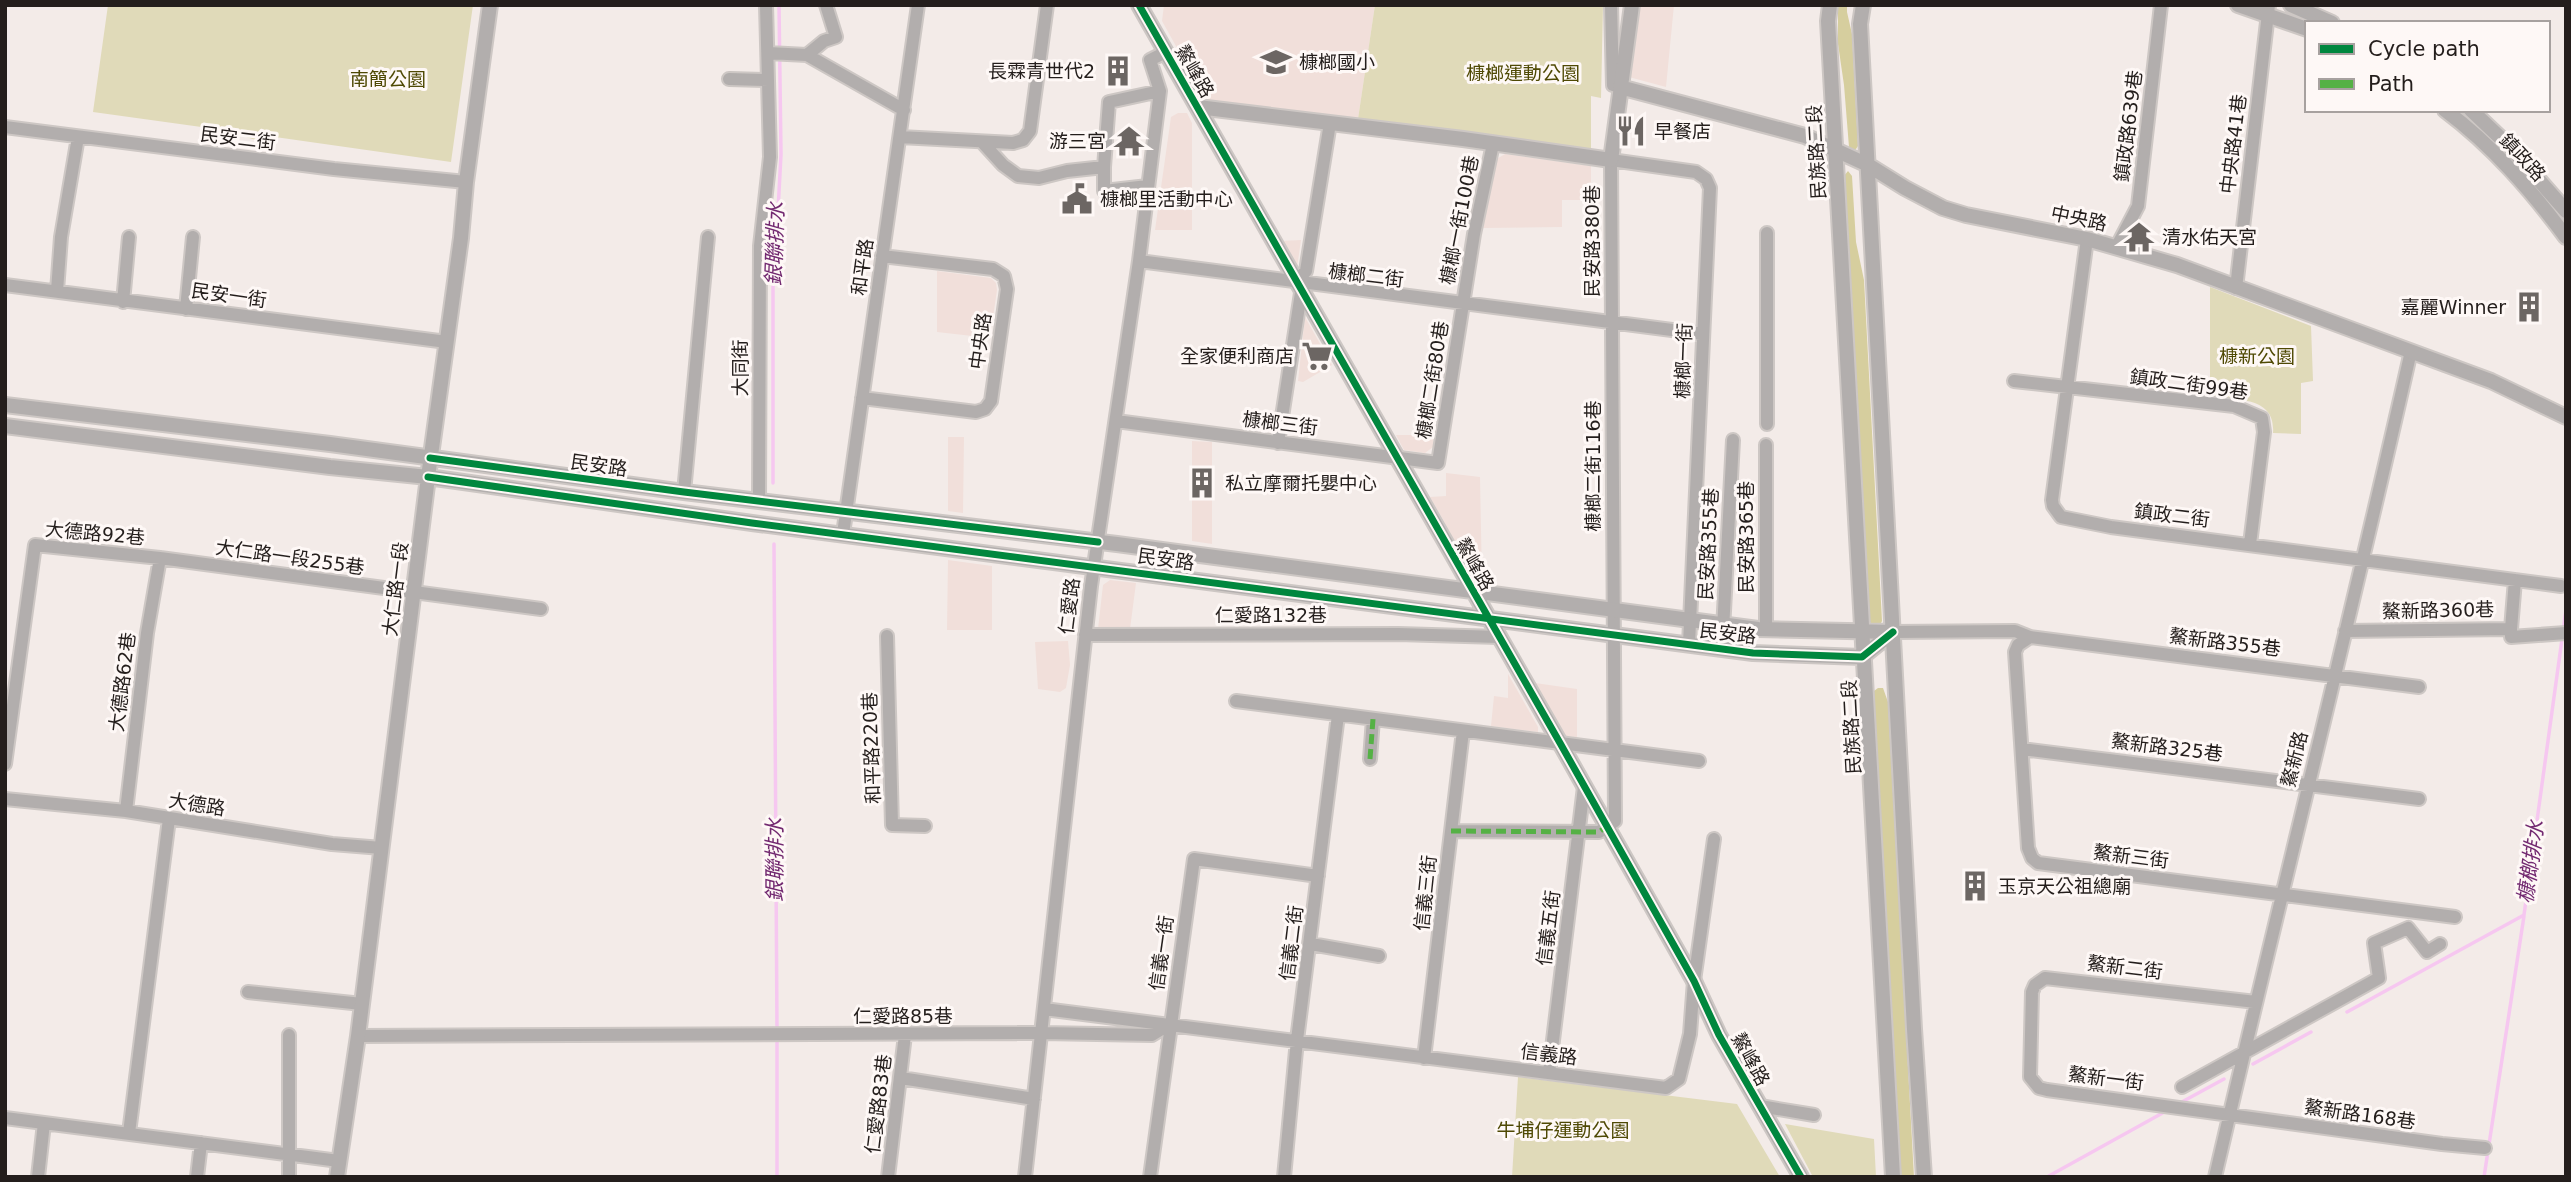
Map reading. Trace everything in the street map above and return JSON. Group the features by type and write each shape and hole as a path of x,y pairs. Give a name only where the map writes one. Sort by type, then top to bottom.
{"street":[{"name":"大仁路一段","path":"337,1177 358,1036 490,5"},
{"path":"766,5 768,53 800,54 904,110"},
{"path":"800,54 836,37 826,5"},
{"name":"和平路","path":"843,534 918,5"},
{"path":"900,137 1013,143 1023,140 1030,131 1046,5"},
{"name":"鰲峰路","path":"1139,5 1560,743 1694,981 1759,1106 1801,1177"},
{"path":"1611,5 1613,85 1620,87"},
{"path":"1611,160 1632,5"},
{"name":"民族路二段","path":"1830,5 1828,21 1893,1177"},
{"path":"1863,5 1860,24 1924,1177"},
{"name":"鎮政路639巷","path":"2118,246 2138,206 2161,5"},
{"path":"2238,5 2268,10 2305,28"},
{"path":"2291,5 2327,21"},
{"name":"中央路41巷","path":"2236,288 2268,10"},
{"name":"仁愛路","path":"1025,1177 1085,635 1139,261 1160,91 1150,60 1166,52"},
{"name":"大同街","path":"759,500 761,237 770,157 768,53"},
{"path":"729,79 768,80"},
{"name":"中央路","path":"1620,87 1805,135 1868,165 1905,188 1949,210 2118,246 2177,265 2491,381 2566,417"},
{"path":"1148,186 1104,191 1109,102 1160,91"},
{"name":"槺榔一街","path":"1198,107 1611,160 1696,172 1706,178 1710,188 1689,644"},
{"name":"鎮政路","path":"2447,112 2501,158 2566,237"},
{"name":"鎮政路","path":"2473,112 2510,147 2566,211"},
{"path":"1278,443 1298,287 1306,271 1330,123"},
{"name":"民安二街","path":"5,127 466,182"},
{"path":"57,291 61,237 78,137"},
{"path":"982,142 1003,165 1018,176 1039,178 1067,171 1104,167"},
{"name":"槺榔一街100巷","path":"1463,304 1493,144"},
{"name":"民安路380巷","path":"1611,160 1611,322"},
{"path":"1767,424 1768,233"},
{"path":"123,302 129,237"},
{"path":"186,309 193,237"},
{"path":"682,512 708,237"},
{"name":"鎮政二街","path":"2087,239 2052,500 2061,517 2111,527 2561,586"},
{"name":"中央路","path":"862,398 976,412 985,409 991,401 1007,289 1004,276 993,269 882,256"},
{"name":"槺榔二街","path":"1139,261 1298,287 1463,304 1703,334"},
{"name":"民安一街","path":"5,285 447,342"},
{"name":"槺榔二街80巷","path":"1438,463 1463,304"},
{"name":"槺榔二街116巷","path":"1606,827 1615,821 1611,322"},
{"name":"鰲新路","path":"2215,1177 2364,559 2411,351"},
{"path":"2014,381 2067,386"},
{"name":"鎮政二街99巷","path":"2067,386 2234,406 2262,418 2264,432 2250,544"},
{"name":"民安路","path":"5,405 1098,542 1723,624 1766,629 1893,632"},
{"name":"槺榔三街","path":"1116,421 1438,463"},
{"name":"民安路","path":"5,426 428,477 1753,653 1863,657"},
{"name":"民安路355巷","path":"1722,649 1733,440"},
{"name":"民安路365巷","path":"1766,445 1766,629"},
{"name":"大德路92巷","path":"5,764 35,545 160,558"},
{"name":"大仁路一段255巷","path":"160,558 541,610"},
{"name":"大德路62巷","path":"126,811 147,633 160,558"},
{"path":"2511,629 2515,580"},
{"name":"鰲新路360巷","path":"2345,631 2511,629 2511,637 2562,633"},
{"path":"1863,657 1893,632"},
{"name":"鰲新路355巷","path":"1893,632 2015,632 2031,637 2419,687"},
{"name":"仁愛路132巷","path":"1085,635 1398,634 1499,637"},
{"name":"和平路220巷","path":"887,636 892,825 925,826"},
{"name":"鰲新三街","path":"2031,637 2018,645 2015,652 2028,848 2032,858 2038,863 2455,917"},
{"path":"1236,701 1699,761"},
{"name":"信義二街","path":"1284,1177 1297,1040 1338,715"},
{"path":"1370,759 1373,719"},
{"name":"信義三街","path":"1424,1058 1463,731"},
{"name":"鰲新路325巷","path":"2022,749 2419,799"},
{"name":"信義五街","path":"1549,1073 1584,787"},
{"name":"大德路","path":"5,799 126,811 332,844 382,848"},
{"path":"129,1133 169,819"},
{"path":"1451,831 1599,832 1606,827"},
{"name":"信義路","path":"1044,1009 1666,1088 1679,1079 1690,1034 1694,981 1714,839"},
{"name":"信義一街","path":"1150,1177 1194,859 1318,876"},
{"path":"2182,1087 2379,978 2374,943 2409,928 2427,952 2440,944"},
{"path":"1311,944 1379,956"},
{"name":"鰲新二街","path":"2031,1029 2032,992 2035,985 2046,978 2256,1002"},
{"path":"248,992 362,1004"},
{"name":"信義路","path":"1042,1033 1153,1035 1170,1024"},
{"name":"鰲新一街","path":"2031,1029 2030,1077 2039,1088 2229,1115"},
{"name":"仁愛路85巷","path":"358,1036 1042,1033"},
{"path":"289,1035 289,1177"},
{"name":"仁愛路83巷","path":"888,1177 905,1035"},
{"path":"901,1079 1034,1099"},
{"path":"1759,1106 1814,1115"},
{"name":"鰲新路168巷","path":"2229,1115 2485,1148"},
{"path":"5,1118 339,1161"},
{"path":"38,1177 44,1123"},
{"path":"197,1177 201,1143"}],"shaded area":[{"name":"槺榔國小","path":"1164,5 1375,5 1358,119 1206,100 1162,21"},
{"path":"1640,5 1674,5 1666,87 1629,77"},
{"path":"1838,5 1847,5 1852,34 1858,146 1854,152 1849,147 1838,44"},
{"path":"1178,113 1187,113 1192,123 1192,230 1155,230 1171,117"},
{"path":"1505,154 1591,166 1591,200 1562,200 1562,227 1483,228 1495,160"},
{"path":"1848,171 1852,176 1856,242 1864,280 1882,621 1880,625 1873,626 1865,590 1844,176"},
{"path":"1301,240 1297,268 1281,241"},
{"path":"937,271 991,278 996,283 990,338 937,332"},
{"path":"1305,317 1332,365 1303,382 1298,381"},
{"path":"1396,435 1434,435 1433,447 1425,453 1404,450"},
{"path":"948,437 964,437 963,513 948,511"},
{"path":"1192,441 1212,442 1212,544 1192,541"},
{"path":"1446,473 1480,477 1482,582 1476,581 1430,497 1446,496"},
{"path":"948,560 992,566 992,630 947,630"},
{"path":"1110,580 1136,583 1130,629 1098,629 1103,585"},
{"path":"1068,641 1070,665 1066,688 1060,692 1038,689 1035,642"},
{"path":"1508,674 1538,727 1538,732 1491,726 1494,696 1508,698"},
{"path":"1535,683 1577,689 1577,737 1565,736"},
{"path":"1883,688 1888,702 1914,1177 1901,1177 1874,697 1874,691"}],"green space":[{"name":"南簡公園","path":"108,5 473,5 451,162 268,136 266,143 223,130 93,112"},
{"name":"槺榔運動公園","path":"1375,5 1603,5 1601,98 1591,96 1591,150 1358,119"},
{"name":"槺新公園","path":"2210,287 2311,326 2313,381 2301,383 2301,434 2273,433 2268,412 2252,402 2210,397"},
{"name":"牛埔仔運動公園","path":"1518,1077 1737,1104 1780,1177 1512,1177"},
{"path":"1785,1124 1874,1139 1876,1177 1813,1177"}],"waterway":[{"name":"銀聯排水","path":"773,483 773,245 777,230 781,154 779,5"},
{"name":"銀聯排水","path":"774,544 777,1031"},
{"name":"槺榔排水","path":"2347,1012 2524,915 2566,610"},
{"path":"2484,1177 2524,916"},
{"name":"槺榔排水","path":"2253,1064 2311,1032"},
{"name":"銀聯排水","path":"777,1039 777,1177"},
{"name":"槺榔排水","path":"2180,1103 2224,1079"},
{"name":"槺榔排水","path":"2047,1177 2168,1110"}],"marked path":[{"path":"1370,759 1373,719"},
{"path":"1451,831 1599,832 1606,827"}],"cycle path":[{"path":"1139,5 1560,743 1694,981 1719,1035 1801,1177"},
{"path":"430,458 1098,542"},
{"path":"428,477 752,523 1753,653 1862,657 1893,632"}],"place":[{"name":"槺榔國小","path":"1276,62"},
{"name":"長霖青世代2","path":"1118,71"},
{"name":"早餐店","path":"1631,131"},
{"name":"游三宮","path":"1129,141"},
{"name":"槺榔里活動中心","path":"1077,199"},
{"name":"清水佑天宮","path":"2139,237"},
{"name":"嘉麗Winner","path":"2529,307"},
{"name":"全家便利商店","path":"1317,356"},
{"name":"私立摩爾托嬰中心","path":"1202,483"},
{"name":"玉京天公祖總廟","path":"1975,886"}]}
